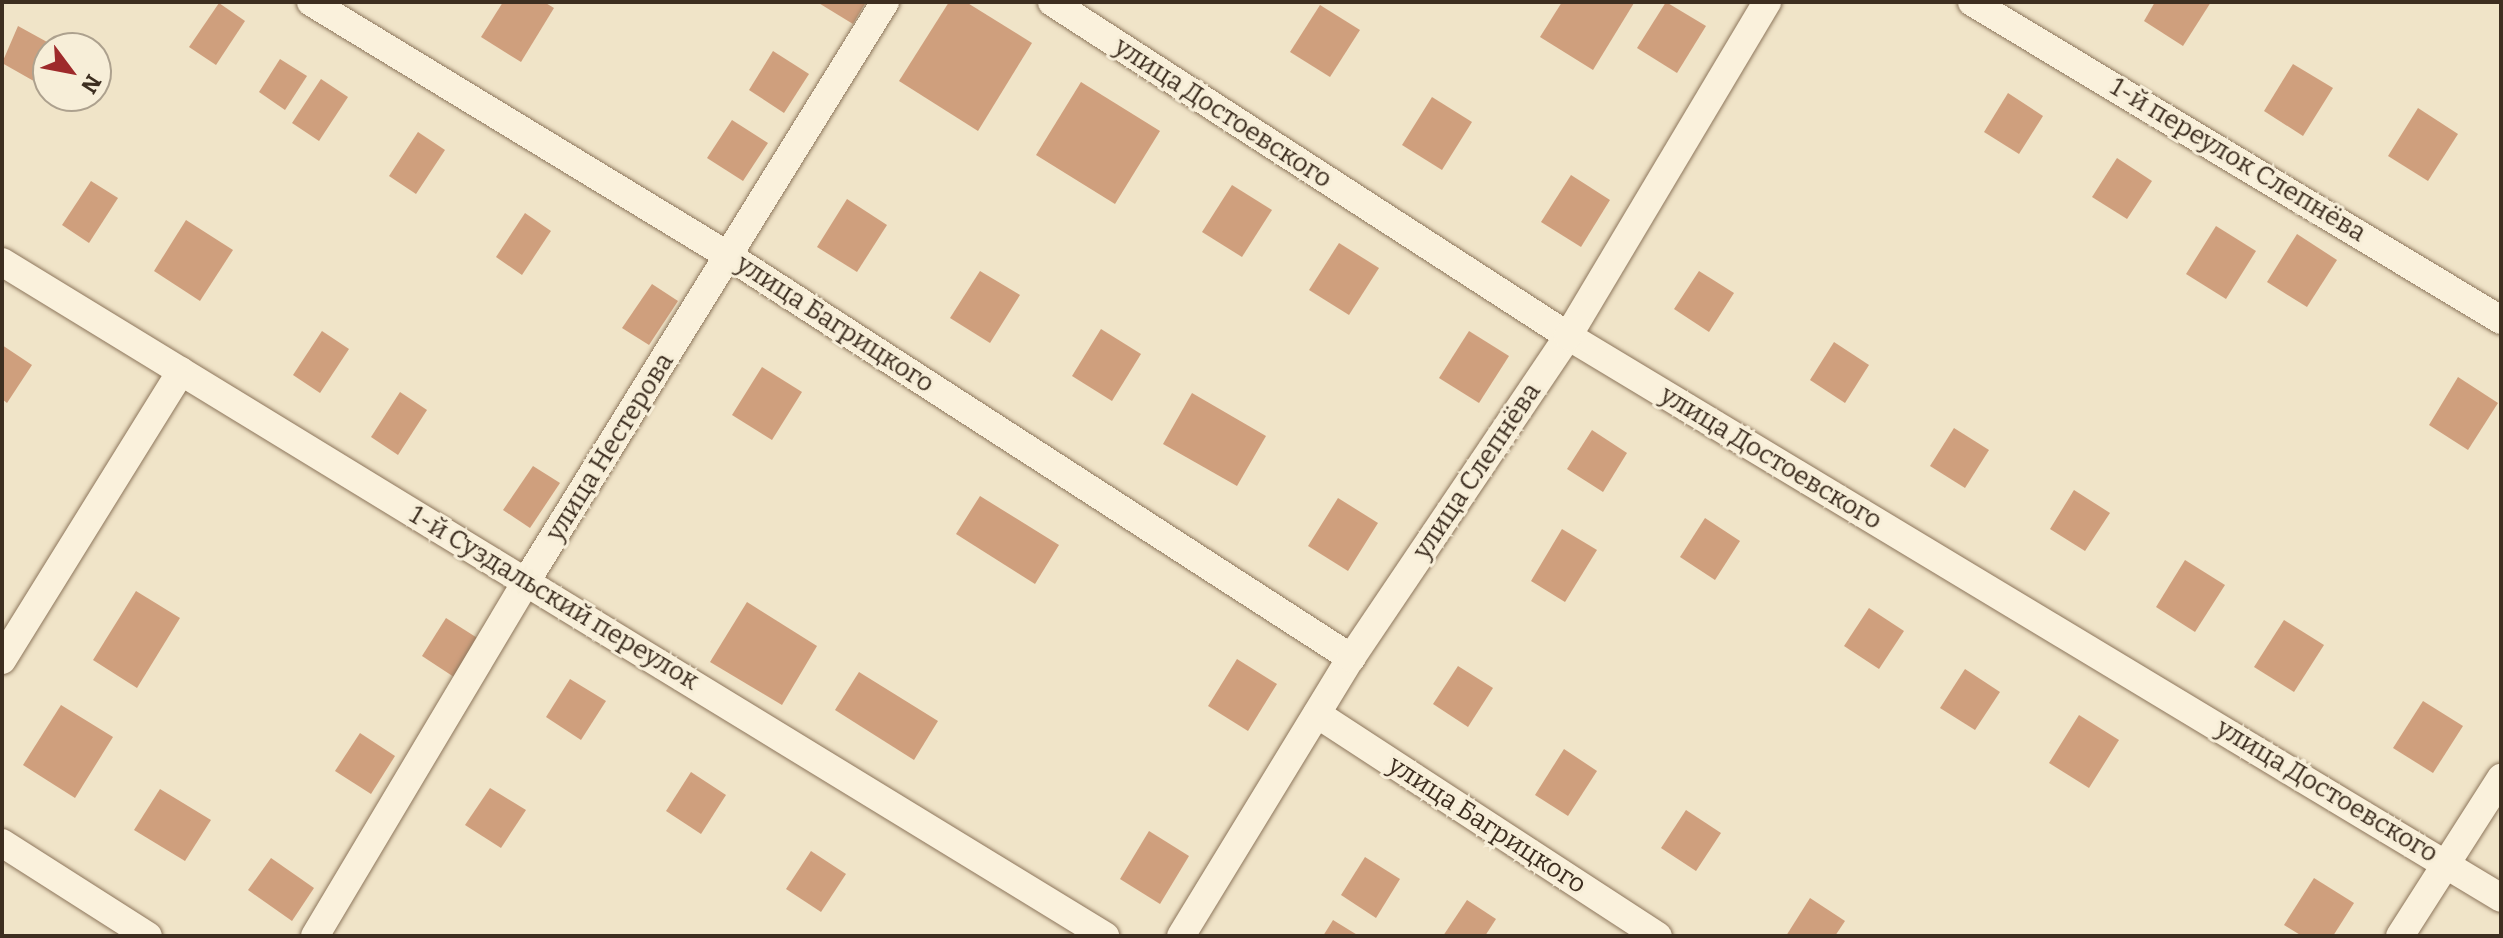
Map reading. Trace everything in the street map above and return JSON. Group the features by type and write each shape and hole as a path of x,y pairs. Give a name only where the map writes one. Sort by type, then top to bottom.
{"street":[{"name":"улица Багрицкого","path":"311,2 729,256 1351,658"},
{"name":"улица Нестерова","path":"315,936 527,580 885,2"},
{"name":"улица Достоевского","path":"1052,2 1568,336 2501,898"},
{"name":"1-й переулок Слепнёва","path":"1972,2 2501,320"},
{"name":"улица Слепнёва","path":"1181,936 1351,658 1568,336 1758,5"},
{"name":"1-й Суздальский переулок","path":"2,262 1105,936"},
{"path":"2,660 181,371"},
{"name":"улица Багрицкого","path":"1317,714 1658,936"},
{"path":"2400,936 2449,864 2501,778"},
{"path":"2,843 148,936"}],"building":[{"path":"503,2 544,2 554,8 521,62 481,37"},
{"path":"817,2 866,2 853,24"},
{"path":"949,2 966,2 1032,43 978,131 899,81"},
{"path":"1562,2 1634,3 1593,70 1540,37"},
{"path":"1666,2 1706,26 1677,73 1637,48"},
{"path":"2155,2 2211,2 2183,46 2144,21"},
{"path":"219,3 245,21 216,65 189,47"},
{"path":"1320,5 1360,30 1330,77 1290,52"},
{"path":"18,26 32,34 32,80 2,63"},
{"path":"773,51 809,74 784,113 749,90"},
{"path":"280,59 307,76 285,110 259,92"},
{"path":"2293,64 2333,88 2303,136 2264,111"},
{"path":"321,79 348,97 319,141 292,123"},
{"path":"1081,82 1160,131 1115,204 1036,155"},
{"path":"2008,93 2043,116 2019,154 1984,132"},
{"path":"1432,97 1472,122 1442,170 1402,145"},
{"path":"2418,108 2458,134 2428,181 2388,156"},
{"path":"732,120 768,143 743,181 707,158"},
{"path":"418,132 445,150 416,194 389,176"},
{"path":"2117,158 2152,181 2127,219 2092,197"},
{"path":"1571,175 1610,200 1581,247 1541,222"},
{"path":"91,181 118,198 89,243 62,225"},
{"path":"1232,185 1272,210 1242,257 1202,232"},
{"path":"847,199 887,225 857,272 817,247"},
{"path":"525,213 551,231 522,275 496,257"},
{"path":"186,220 233,250 200,301 154,271"},
{"path":"2216,226 2256,251 2226,299 2186,274"},
{"path":"2297,234 2337,260 2307,307 2267,282"},
{"path":"1339,243 1379,268 1349,315 1309,290"},
{"path":"980,271 1020,295 990,343 950,318"},
{"path":"1699,271 1734,293 1709,332 1674,309"},
{"path":"652,284 678,301 649,345 622,328"},
{"path":"1101,329 1141,354 1112,401 1072,376"},
{"path":"322,331 349,349 320,393 293,375"},
{"path":"1469,331 1509,356 1479,403 1439,378"},
{"path":"1834,342 1869,365 1845,403 1810,380"},
{"path":"2,345 32,365 7,403 2,399"},
{"path":"762,367 802,392 772,440 732,415"},
{"path":"2458,377 2498,403 2468,450 2429,425"},
{"path":"400,392 427,410 398,455 371,437"},
{"path":"1192,393 1266,436 1237,486 1163,444"},
{"path":"1954,428 1989,450 1965,488 1930,466"},
{"path":"1592,430 1627,453 1603,492 1567,469"},
{"path":"533,466 560,483 530,528 503,510"},
{"path":"2074,490 2110,513 2085,551 2050,529"},
{"path":"980,496 1059,545 1035,584 956,534"},
{"path":"1338,498 1378,523 1348,571 1308,546"},
{"path":"1705,518 1740,541 1715,580 1680,557"},
{"path":"1562,529 1597,550 1565,602 1531,581"},
{"path":"2185,560 2225,585 2195,632 2156,607"},
{"path":"136,591 180,618 137,688 93,660"},
{"path":"747,602 817,646 782,705 710,662"},
{"path":"1869,608 1904,631 1879,669 1844,646"},
{"path":"446,618 482,641 457,679 422,656"},
{"path":"2284,620 2324,645 2294,692 2254,667"},
{"path":"1237,659 1277,684 1248,731 1208,706"},
{"path":"1458,666 1493,688 1468,727 1433,704"},
{"path":"1965,669 2000,692 1975,730 1940,708"},
{"path":"859,672 938,721 914,760 835,710"},
{"path":"570,679 606,701 581,740 546,717"},
{"path":"2423,701 2463,726 2433,773 2393,748"},
{"path":"61,705 113,737 75,798 23,765"},
{"path":"2079,715 2119,740 2089,788 2049,763"},
{"path":"360,733 395,756 371,794 335,771"},
{"path":"1564,749 1597,771 1568,816 1535,795"},
{"path":"691,772 726,795 701,834 666,811"},
{"path":"490,788 526,810 501,848 465,825"},
{"path":"160,789 211,820 185,861 134,830"},
{"path":"1686,810 1721,833 1696,871 1661,848"},
{"path":"1149,831 1189,856 1160,904 1120,879"},
{"path":"811,851 846,874 821,912 786,889"},
{"path":"1365,857 1400,879 1376,918 1341,895"},
{"path":"271,858 314,888 292,921 248,890"},
{"path":"2314,878 2354,903 2333,936 2302,936 2284,925"},
{"path":"1810,898 1845,921 1835,936 1786,936"},
{"path":"1467,900 1496,919 1485,936 1443,936"},
{"path":"1333,920 1359,936 1323,936"}]}
